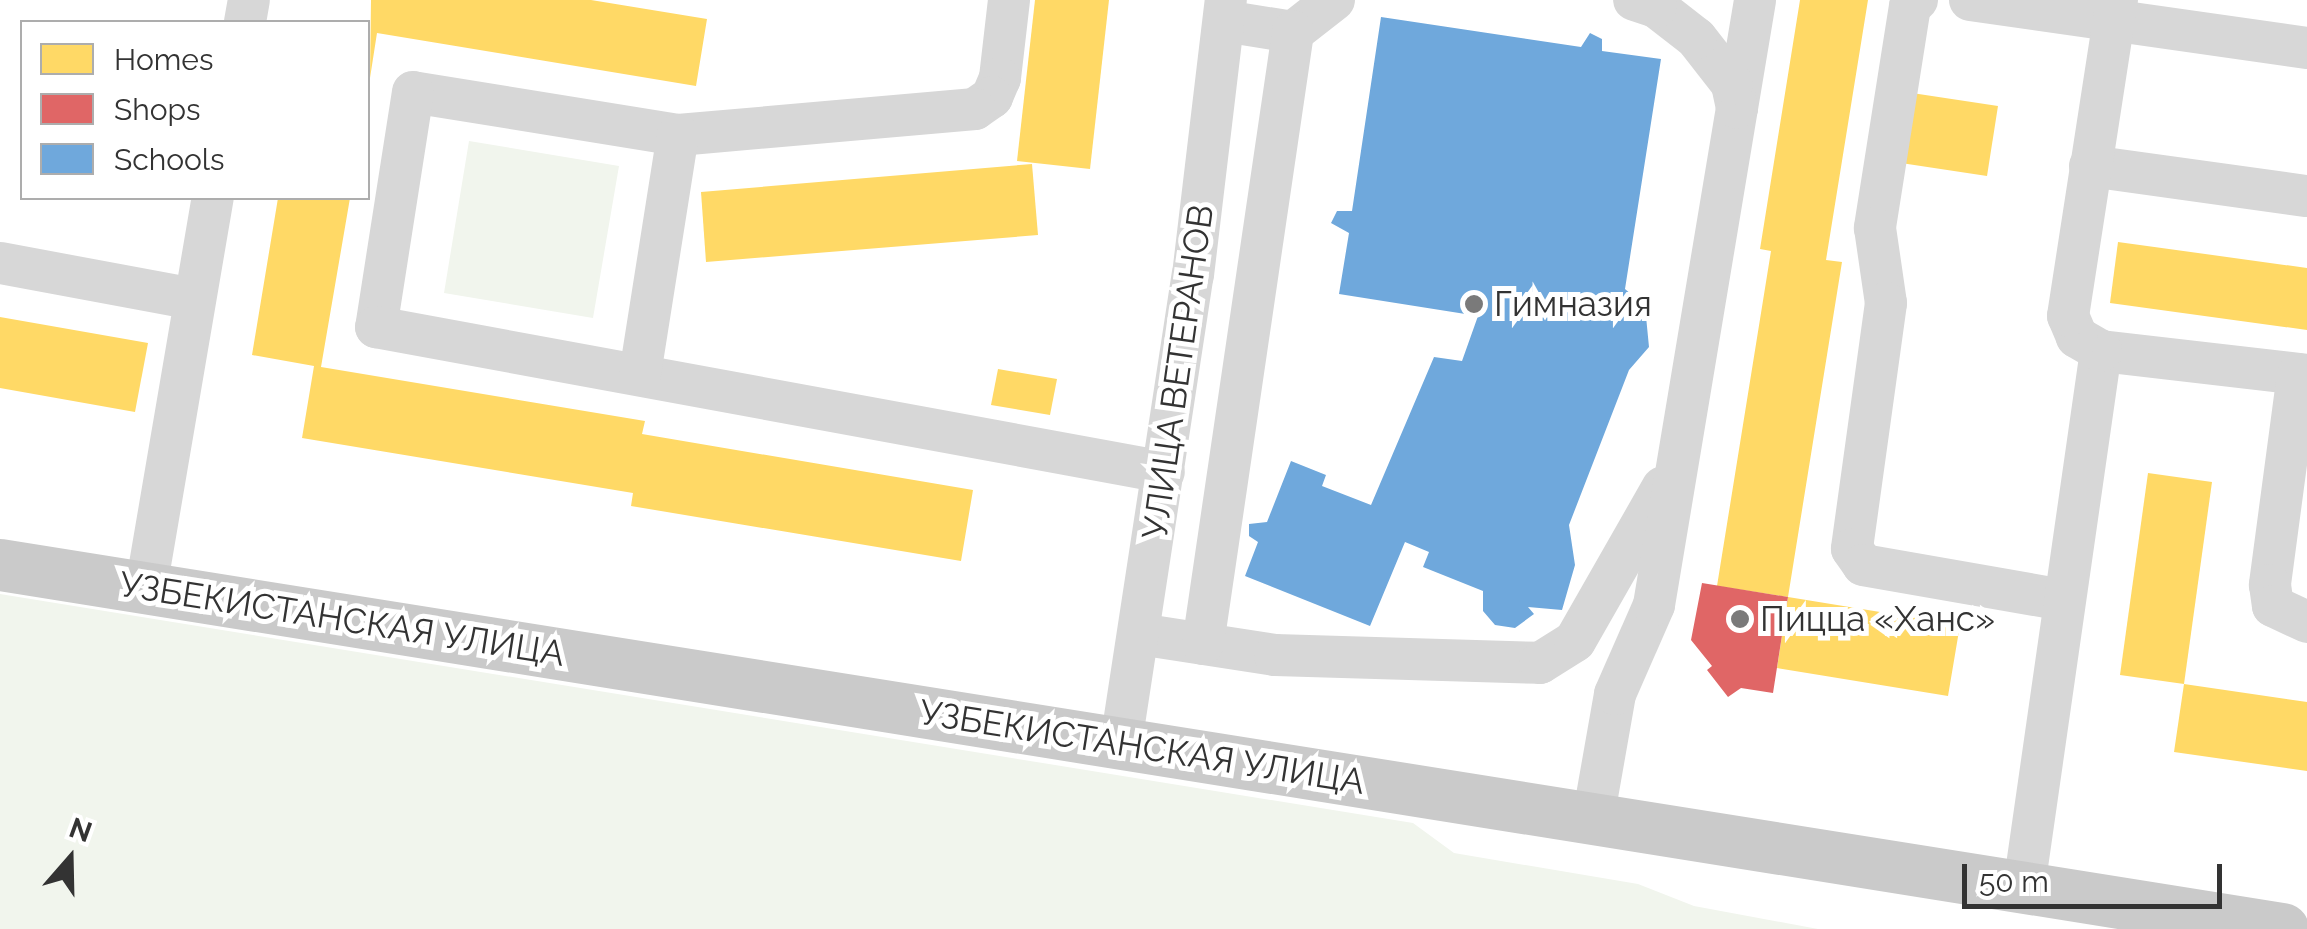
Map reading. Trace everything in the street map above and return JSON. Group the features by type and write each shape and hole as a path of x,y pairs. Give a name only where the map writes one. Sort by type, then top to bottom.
{"main road":[{"name":"УЗБЕКИСТАНСКАЯ УЛИЦА","path":"0,565 2283,929"}],"street":[{"path":"1009,0 1000,78 992,97 975,108 678,135 412,92 376,327 1164,472"},
{"path":"1203,644 1293,32 1334,0"},
{"path":"1634,0 1656,7 1696,38 1732,84 1737,108"},
{"path":"1593,819 1614,694 1654,604 1754,0"},
{"path":"1917,0 1910,6 1875,228 1886,304 1852,549 1863,564 2064,600"},
{"path":"1970,0 2115,10 2307,48"},
{"path":"1225,10 1293,32"},
{"name":"УЛИЦА ВЕТЕРАНОВ","path":"1121,743 1164,472 1225,10"},
{"path":"2115,10 2068,316 2077,337 2101,351 2302,374 2270,585 2273,606 2307,622"},
{"path":"640,374 678,135"},
{"path":"2090,166 2307,196"},
{"path":"146,588 214,200"},
{"path":"0,264 195,300"},
{"path":"2024,888 2101,351"},
{"path":"1140,634 1365,662 1540,663 1560,656 1575,641 1678,461"}],"shaded area":[{"path":"469,141 619,166 593,318 444,293"},
{"path":"0,594 1413,823 1454,853 1638,884 1694,906 1818,929 0,929"}],"building: Homes":[{"path":"371,0 591,0 707,19 696,86 377,33 370,78"},
{"path":"1035,0 1109,0 1090,169 1017,161"},
{"path":"1800,0 1868,0 1826,260 1842,262 1788,597 1717,586 1771,251 1760,249"},
{"path":"1912,93 1998,106 1987,176 1901,163"},
{"path":"1032,164 1038,235 706,262 701,192"},
{"path":"278,200 350,200 321,367 645,421 642,434 973,490 961,561 631,506 633,493 302,438 314,366 252,355"},
{"path":"2118,242 2307,268 2307,330 2110,303"},
{"path":"0,317 148,343 135,412 0,388"},
{"path":"998,369 1057,379 1050,415 991,405"},
{"path":"2148,473 2212,482 2184,684 2120,675"},
{"path":"1788,597 1960,625 1948,696 1777,668"},
{"path":"2184,684 2307,702 2307,771 2174,752"}],"building: Shops":[{"name":"Пицца «Ханс»","path":"1702,583 1788,597 1773,693 1741,688 1728,697 1707,670 1712,666 1691,640"}],"building: Schools":[{"path":"1381,17 1581,47 1590,33 1602,39 1602,51 1661,59 1625,289 1645,306 1649,347 1629,370 1569,525 1575,565 1562,610 1528,607 1534,614 1515,628 1495,625 1483,611 1483,591 1423,567 1429,552 1405,542 1370,626 1245,576 1258,542 1249,536 1249,524 1267,522 1291,461 1326,475 1322,486 1371,505 1434,357 1462,361 1478,316 1339,294 1349,233 1331,223 1337,211 1352,211"}],"place":[{"name":"Гимназия","path":"1474,304"},
{"name":"Пицца «Ханс»","path":"1740,619"}]}
